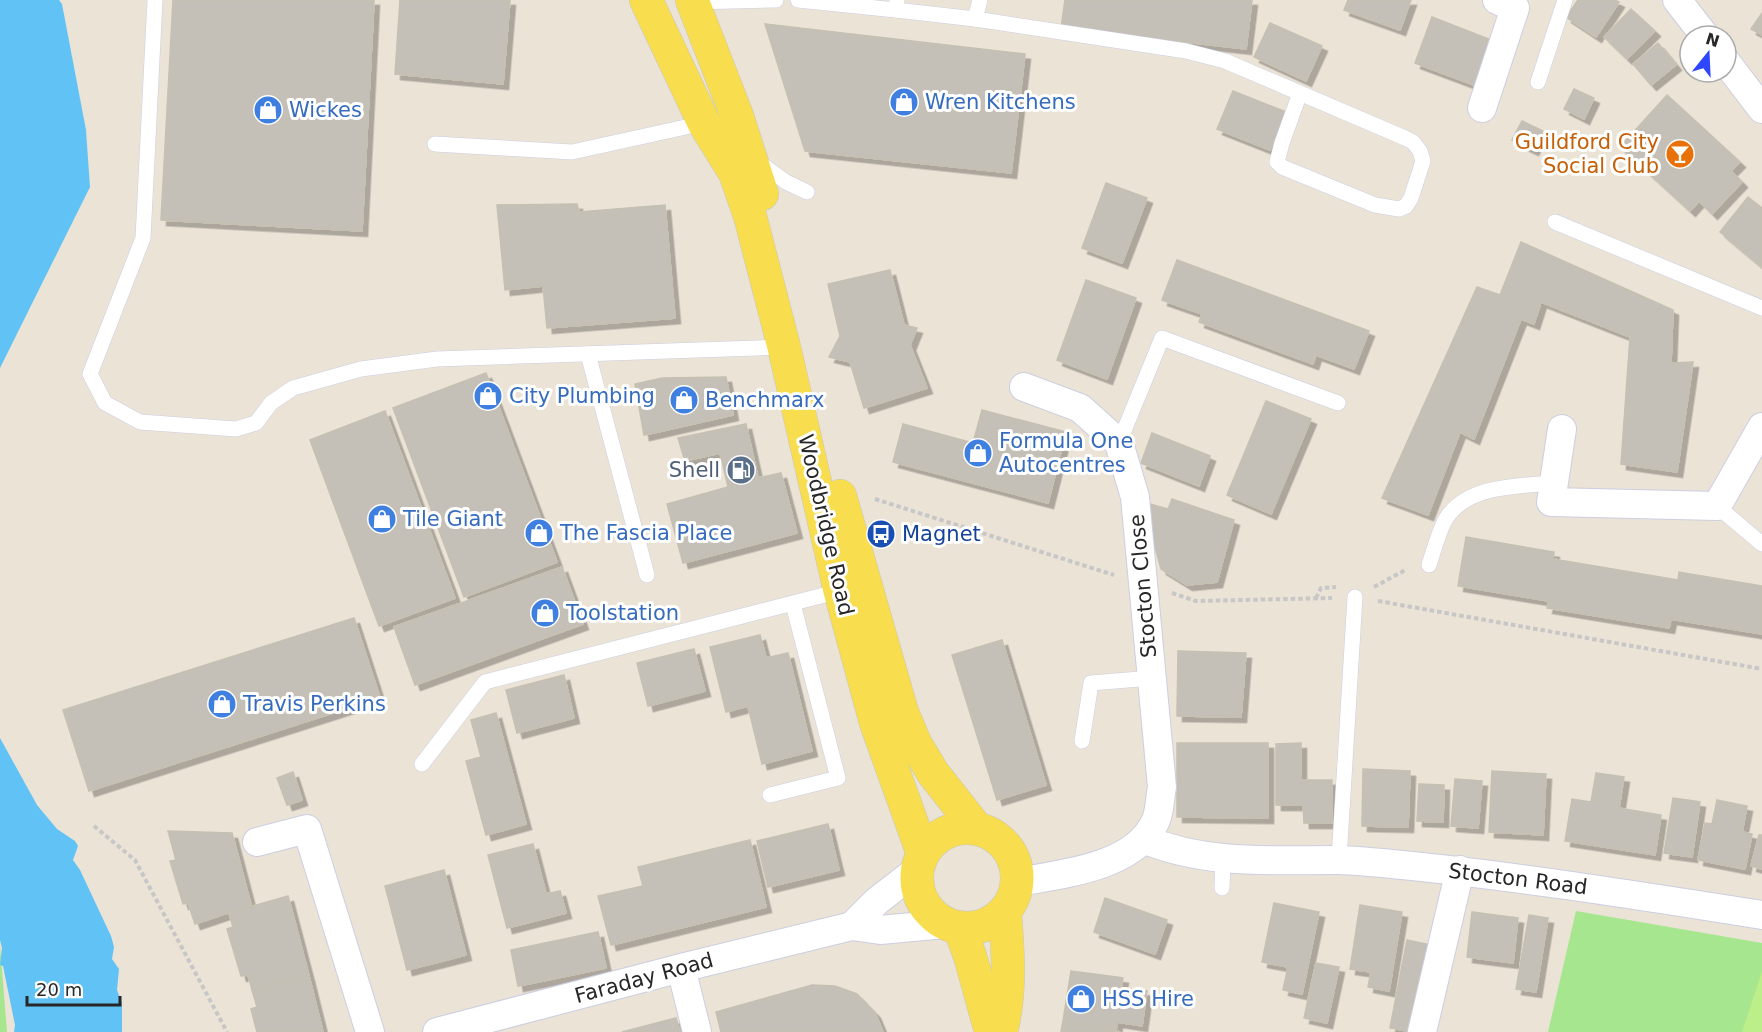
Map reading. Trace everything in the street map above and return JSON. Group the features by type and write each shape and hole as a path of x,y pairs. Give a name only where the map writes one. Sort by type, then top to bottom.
{"main road":[{"name":"Woodbridge Road","path":"646,0 704,123 735,173 750,216 784,347 840,591 876,723 920,862 917,887 934,916 953,927 970,956 991,1032"},
{"name":"Woodbridge Road","path":"693,1 737,116 766,206 837,488 902,712 915,743 933,773 977,829 1003,842 1017,868 1018,882"},
{"path":"920,862 933,842 946,832 961,828 977,829"},
{"path":"953,927 976,928 992,923 1005,913 1014,898 1018,882"},
{"path":"1001,1032 1006,1010 1008,956 1005,913"}],"street":[{"path":"1482,108 1515,8 1497,0"},
{"path":"1677,0 1696,24"},
{"path":"1738,78 1762,110"},
{"path":"1024,387 1080,408 1119,443"},
{"path":"1562,429 1551,502 1717,506 1762,427"},
{"name":"Stocton Close","path":"1018,882 1080,871 1108,863 1143,839 1157,819 1162,788 1135,497 1119,443"},
{"path":"257,842 307,829 370,1032"},
{"path":"1143,839 1163,847 1230,859"},
{"name":"Stocton Road","path":"1230,859 1272,862 1339,860 1460,870 1762,915"},
{"path":"852,926 920,862"},
{"path":"1422,1032 1460,870"},
{"name":"Faraday Road","path":"437,1032 852,926 880,930 953,927"},
{"path":"681,968 697,1032"}],"lane":[{"path":"155,0 144,238 90,374 105,403 140,422 236,429 256,423 271,403 293,388 361,369 437,359 784,347"},
{"path":"693,1 776,0"},
{"path":"798,0 897,5 1186,51 1225,61 1300,93 1413,142 1420,151 1423,161 1411,198 1406,206 1399,209 1375,205 1282,167 1278,162 1282,143 1300,93"},
{"path":"975,19 980,0"},
{"path":"1538,82 1564,0"},
{"path":"435,144 572,152 704,123"},
{"path":"750,155 786,182 807,192"},
{"path":"1555,222 1762,308"},
{"path":"1119,443 1162,338 1338,403"},
{"path":"588,354 647,575"},
{"path":"1429,565 1447,517 1467,499 1493,489 1554,483"},
{"path":"1717,506 1762,544"},
{"path":"422,764 485,682 840,591"},
{"path":"1339,860 1355,597"},
{"path":"770,795 838,778 793,604"},
{"path":"1082,741 1091,683 1152,678"},
{"path":"1222,888 1230,859"}],"path":[{"path":"837,488 1196,601 1355,597 1762,669"},
{"path":"1355,597 1420,562 1429,565"},
{"path":"94,826 135,860 227,1032"}],"green space":[{"path":"1576,911 1762,943 1762,1032 1548,1032"},
{"path":"0,945 7,1032 0,1032"},
{"path":"1762,971 1762,1032 1742,1032"}],"water":[{"path":"0,0 59,0 62,4 86,130 90,187 0,368"},
{"path":"0,738 37,805 57,829 75,841 78,846 73,860 80,870 114,947 112,959 119,969 117,990 122,1003 122,1032 14,1032 15,1025 3,966 0,965 2,948 0,940"}],"building":[{"name":"Wickes","path":"173,0 374,0 362,231 161,220"},
{"path":"400,0 510,0 503,84 395,74"},
{"path":"1065,0 1252,0 1246,49 1061,28"},
{"path":"1348,0 1411,0 1400,30 1344,10"},
{"path":"1578,0 1615,0 1619,2 1596,37 1566,17"},
{"path":"1631,9 1655,31 1627,59 1604,37"},
{"path":"1762,13 1762,35 1751,29"},
{"path":"1432,17 1491,40 1474,85 1415,63"},
{"path":"1270,23 1322,46 1306,81 1254,57"},
{"name":"Wren Kitchens","path":"765,24 1025,54 1011,173 805,151"},
{"path":"1658,43 1676,65 1651,85 1633,64"},
{"path":"1574,89 1594,98 1584,119 1564,109"},
{"path":"1233,91 1286,112 1270,150 1217,129"},
{"name":"Guildford City Social Club","path":"1667,95 1740,162 1731,171 1742,182 1712,214 1699,201 1690,211 1620,147"},
{"path":"1522,121 1543,131 1533,150 1512,140"},
{"path":"1106,183 1147,198 1122,263 1082,248"},
{"path":"1748,197 1762,208 1762,267 1720,232"},
{"path":"577,204 579,212 665,205 675,318 547,328 543,286 505,290 497,205"},
{"path":"1521,242 1673,310 1671,363 1693,362 1677,472 1621,464 1630,337 1541,302 1534,324 1521,319 1474,439 1460,432 1428,515 1382,498 1477,287 1500,295"},
{"path":"1177,260 1369,331 1354,369 1316,355 1313,364 1199,322 1202,314 1162,300"},
{"path":"890,270 904,325 917,328 910,345 927,388 864,408 850,362 829,357 840,336 828,284"},
{"path":"1086,280 1136,298 1107,379 1057,360"},
{"path":"486,373 557,562 464,597 393,408"},
{"name":"Benchmarx","path":"726,377 733,415 644,435 635,384 662,378"},
{"path":"1266,401 1311,419 1271,514 1227,495"},
{"name":"Formula One Autocentres","path":"982,410 1066,432 1048,503 893,462 903,424 973,443"},
{"name":"Tile Giant","path":"385,411 455,598 379,626 310,440"},
{"path":"746,424 758,478 781,473 797,533 683,563 667,504 728,487 720,453 685,461 678,438"},
{"path":"1152,433 1210,456 1199,486 1141,463"},
{"path":"1172,499 1234,520 1217,582 1187,585 1161,569 1143,502 1168,509"},
{"path":"1466,537 1554,552 1553,559 1678,580 1679,572 1762,586 1762,634 1671,619 1669,628 1547,608 1549,601 1458,586"},
{"path":"562,567 583,624 415,685 394,627"},
{"name":"Travis Perkins","path":"354,618 380,698 89,791 63,710"},
{"path":"760,635 766,658 788,653 812,751 762,764 748,706 726,712 710,647"},
{"path":"1002,640 1046,785 997,800 952,655"},
{"path":"694,649 705,691 648,706 637,663"},
{"path":"1178,651 1246,653 1241,717 1177,716"},
{"path":"564,675 574,718 517,733 506,690"},
{"path":"496,713 526,824 486,835 466,761 481,757 471,720"},
{"path":"1177,743 1268,743 1268,818 1177,817"},
{"path":"1301,743 1301,780 1332,780 1332,823 1304,823 1303,805 1276,805 1276,744"},
{"path":"1363,769 1410,771 1408,827 1362,826"},
{"path":"1492,771 1546,774 1543,835 1489,832"},
{"path":"293,772 302,800 287,805 277,778"},
{"path":"1596,773 1624,777 1619,808 1661,815 1655,855 1565,841 1572,799 1591,802"},
{"path":"1455,779 1482,781 1478,828 1451,826"},
{"path":"1419,784 1444,785 1443,822 1417,821"},
{"path":"1673,798 1700,802 1692,857 1664,853"},
{"path":"1717,800 1747,806 1742,832 1752,834 1745,869 1698,860 1705,823 1712,824"},
{"path":"828,824 839,870 768,887 757,841"},
{"path":"168,831 232,833 251,905 195,924 188,903 183,904 170,861 176,860"},
{"path":"1759,835 1762,835 1762,869 1751,866"},
{"path":"750,840 766,907 611,945 598,896 643,886 638,867"},
{"path":"533,844 546,894 560,891 566,913 507,928 488,855"},
{"path":"444,870 466,955 407,970 385,886"},
{"path":"288,896 309,976 252,990 248,975 241,976 227,929 233,927 229,913"},
{"path":"1105,898 1167,920 1155,954 1094,932"},
{"path":"1274,903 1319,912 1302,994 1283,990 1288,967 1262,962"},
{"path":"1360,905 1402,912 1389,991 1368,987 1371,972 1350,969"},
{"path":"1472,912 1518,918 1513,963 1467,957"},
{"path":"1529,915 1548,918 1536,992 1516,989"},
{"path":"598,932 606,968 518,986 511,950"},
{"path":"1407,940 1431,945 1413,1032 1390,1028"},
{"path":"1316,963 1339,967 1327,1023 1304,1018"},
{"path":"1071,971 1123,978 1121,988 1147,991 1142,1026 1117,1022 1116,1031 1063,1021"},
{"path":"309,976 323,1032 257,1032 251,1009 257,1007 252,990"},
{"path":"812,985 835,986 857,994 875,1013 883,1032 721,1032 716,1012"},
{"path":"676,1018 680,1032 622,1032"},
{"path":"1063,1021 1116,1031 1120,1032 1061,1032"}],"place":[{"name":"Wren Kitchens","path":"904,102"},
{"name":"Wickes","path":"268,110"},
{"name":"Guildford City Social Club","path":"1680,154"},
{"name":"City Plumbing","path":"488,396"},
{"name":"Benchmarx","path":"684,400"},
{"name":"Formula One Autocentres","path":"978,453"},
{"name":"Shell","path":"741,470"},
{"name":"Tile Giant","path":"382,519"},
{"name":"The Fascia Place","path":"539,533"},
{"name":"Magnet","path":"881,534"},
{"name":"Toolstation","path":"545,613"},
{"name":"Travis Perkins","path":"222,704"},
{"name":"HSS Hire","path":"1081,999"}]}
